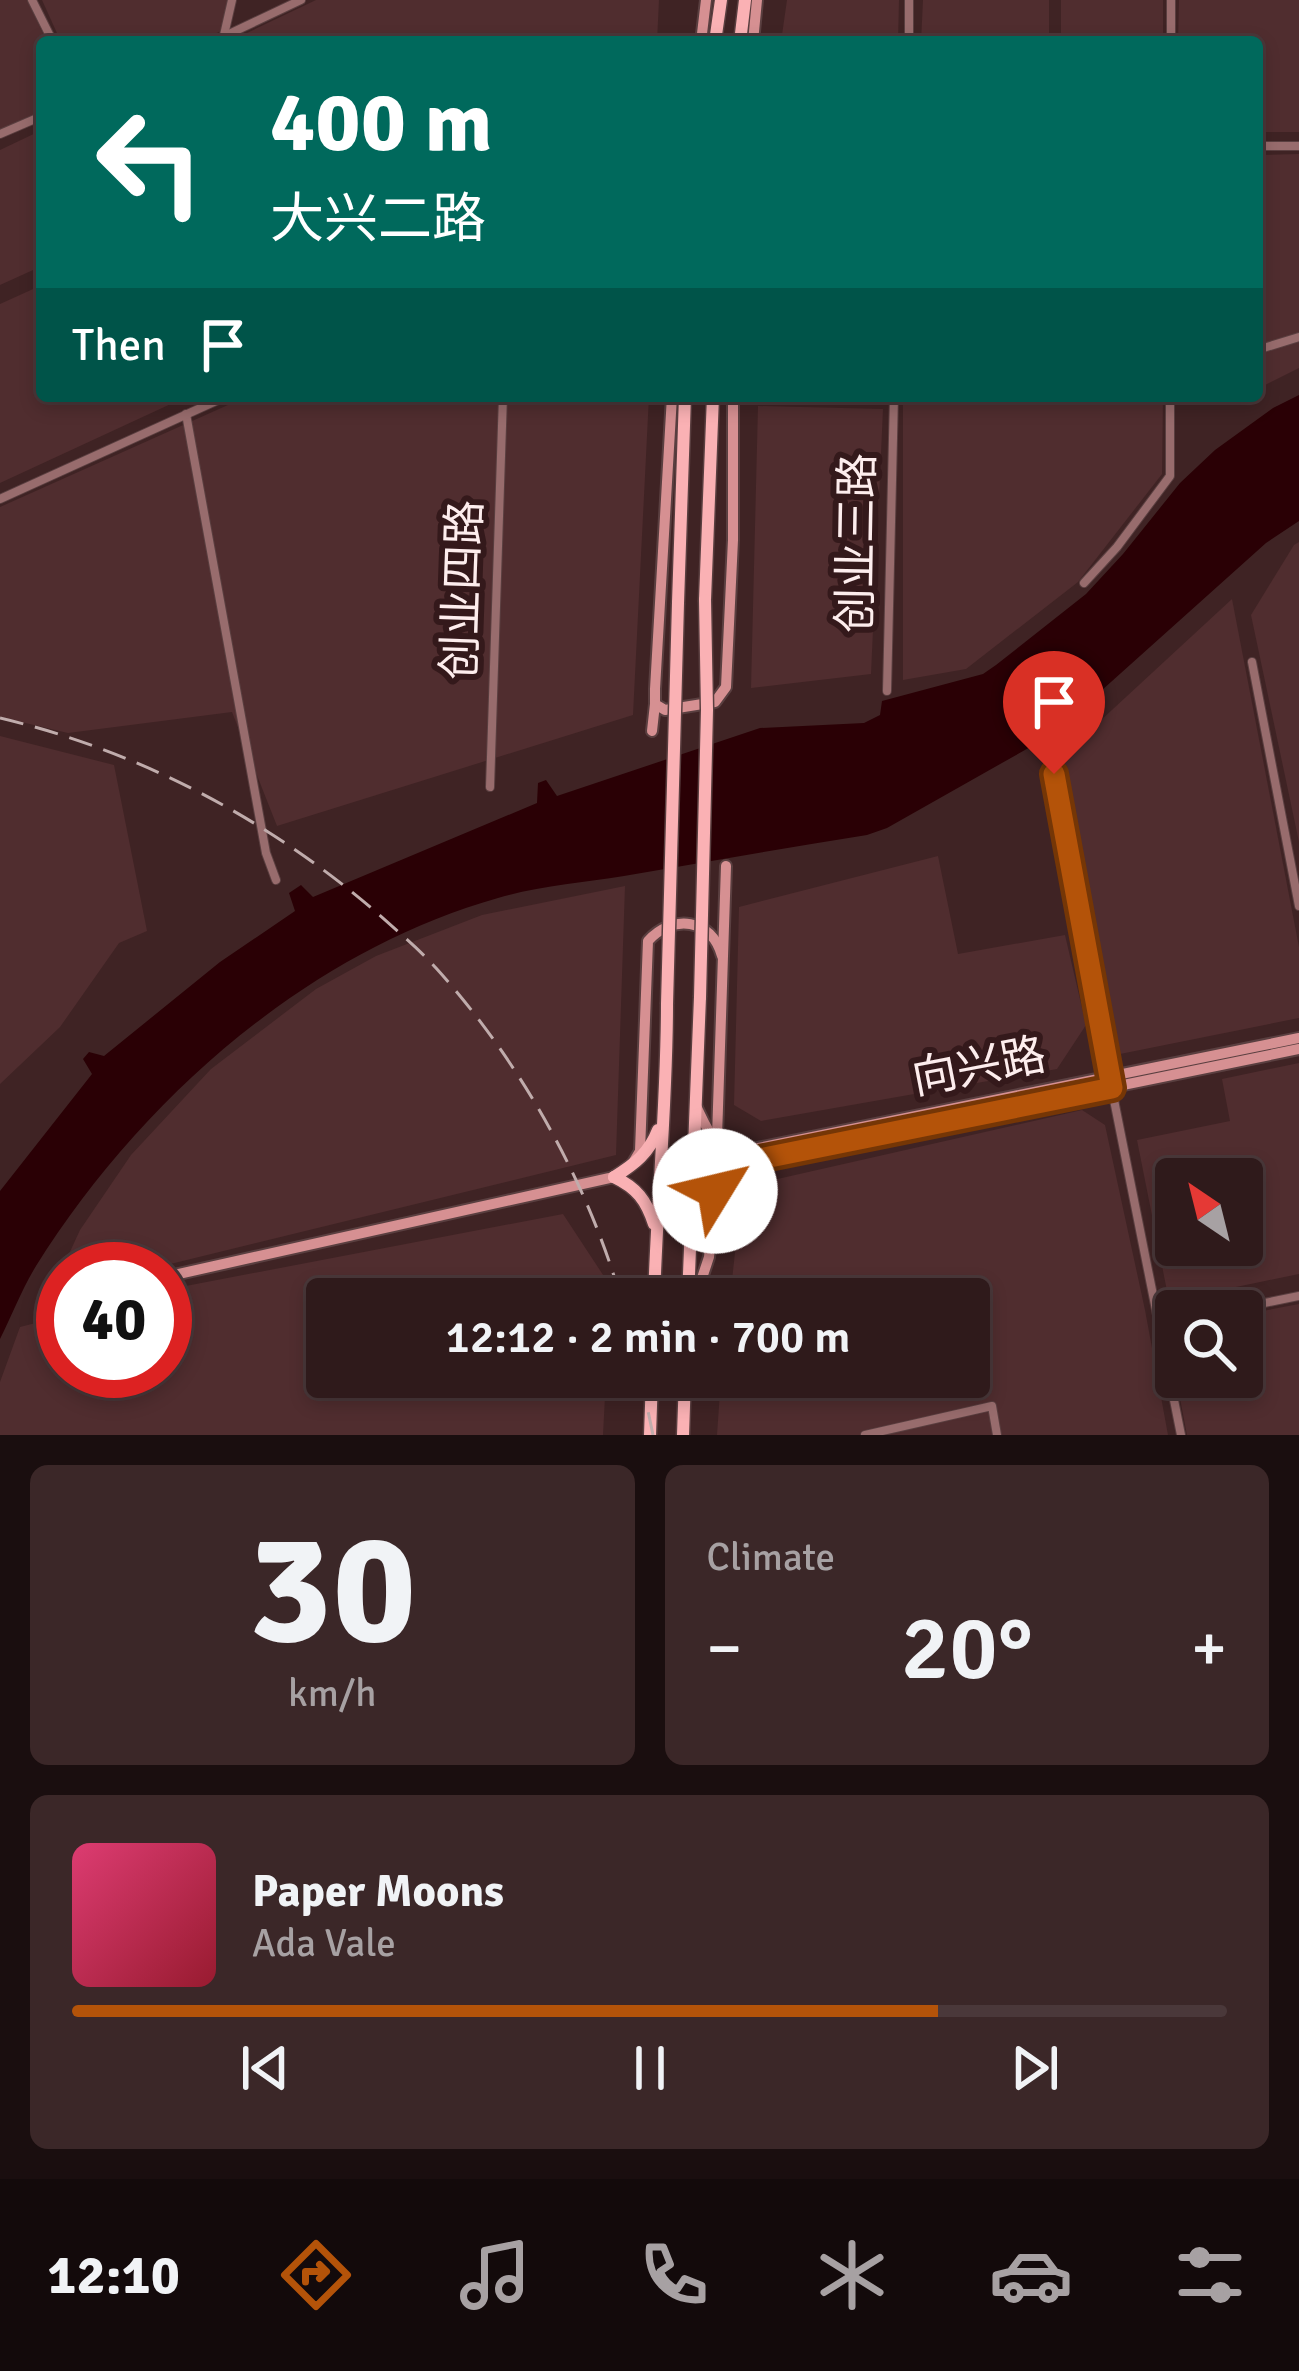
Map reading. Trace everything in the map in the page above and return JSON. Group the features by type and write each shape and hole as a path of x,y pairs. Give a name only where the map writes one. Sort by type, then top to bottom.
{"main road":[{"path":"709,0 714,36"},
{"path":"749,0 749,36"},
{"path":"655,1278 685,402"},
{"path":"692,1278 707,710 704,600 713,402"},
{"path":"614,1177 641,1159 662,1118"},
{"path":"614,1177 632,1186 647,1202 656,1232"},
{"path":"650,1435 651,1398"},
{"path":"683,1435 684,1398"}],"street":[{"path":"32,0 50,36"},
{"path":"224,36 232,0"},
{"path":"226,36 301,0"},
{"path":"702,36 709,0"},
{"path":"909,0 909,36"},
{"path":"1171,0 1171,36"},
{"path":"0,134 36,119"},
{"path":"1263,146 1299,146"},
{"path":"1263,348 1299,337"},
{"path":"0,499 210,402"},
{"name":"创业四路","path":"490,787 503,402"},
{"path":"652,731 672,402"},
{"path":"656,704 665,710 716,702 726,687 733,402"},
{"name":"创业三路","path":"887,692 894,402"},
{"path":"1084,583 1170,476 1170,402"},
{"path":"186,414 266,854 276,880"},
{"path":"1252,662 1299,906"},
{"path":"1054,774 1155,1309"},
{"path":"720,1146 716,1130 726,866"},
{"path":"628,1168 640,1151 648,941 658,930 713,917 724,903"},
{"path":"688,925 715,936 722,956"},
{"name":"向兴路","path":"700,1278 709,1257 716,1184 729,1168 1299,1038"},
{"name":"向兴路","path":"720,1146 743,1151 1299,1049"},
{"path":"695,1106 720,1146"},
{"path":"192,1271 614,1177"},
{"path":"1263,1303 1299,1296"},
{"path":"1173,1398 1180,1435"},
{"path":"865,1435 992,1406 997,1435"}],"shaded area":[{"path":"0,0 27,0 44,36 36,36 36,117 0,133"},
{"path":"42,0 228,0 221,31 210,36 58,36"},
{"path":"316,0 659,0 657,36 241,36"},
{"path":"787,0 899,0 898,36 782,36"},
{"path":"923,0 1049,0 1049,36 921,36"},
{"path":"1061,0 1163,0 1163,36 1061,36"},
{"path":"1179,0 1299,0 1299,132 1263,132 1263,36 1178,36"},
{"path":"36,133 36,269 0,285 0,150"},
{"path":"1299,154 1299,368 1263,386 1263,155"},
{"path":"36,288 36,402 175,402 0,483 0,304"},
{"path":"1299,395 1299,521 1266,543 1063,725 887,828 867,835 513,894 428,923 360,955 295,994 234,1040 125,1146 53,1242 36,1242 36,1266 0,1339 0,1191 92,1074 83,1059 89,1052 104,1056 220,962 295,911 289,893 301,885 313,897 537,803 538,783 546,780 557,796 760,728 864,723 880,715 882,701 983,674 1086,594 1180,483 1215,450"},
{"path":"235,402 649,402 633,715 277,826 232,712 68,733 0,717 0,507"},
{"path":"903,402 1163,402 1162,474 1078,582 966,669 903,680"},
{"path":"758,406 883,409 871,674 751,688"},
{"path":"1299,542 1299,842 1251,615"},
{"path":"1232,599 1299,947 1299,1018 1115,1055 1060,758"},
{"path":"0,736 114,765 147,931 119,943 60,1027 0,1084"},
{"path":"938,856 958,954 1065,935 1086,1025 1057,1069 761,1121 734,1105 739,907"},
{"path":"625,886 616,1155 192,1259 192,1242 74,1242 131,1155 211,1069 316,989 376,956 482,915"},
{"path":"1299,1063 1299,1274 1222,1290 1167,1290 1162,1266 1263,1266 1263,1158 1155,1158 1155,1231 1137,1140 1230,1121 1222,1079"},
{"path":"1082,1110 1105,1125 1155,1364 1155,1398 1161,1398 1168,1435 717,1435 720,1398 990,1398 990,1278 732,1278 742,1187"},
{"path":"563,1214 605,1278 306,1278 306,1398 605,1398 603,1435 0,1435 0,1382 20,1327 36,1323 36,1398 192,1398 192,1285"},
{"path":"1299,1304 1299,1435 1187,1435 1180,1398 1263,1398 1263,1311"}],"railway":[{"path":"0,718 102,749 200,792 335,878 414,946 495,1042 547,1123 589,1210 614,1278"},
{"path":"645,1398 653,1435"}],"route":[{"path":"715,1191 723,1172 745,1162 1112,1088 1054,774"}]}
